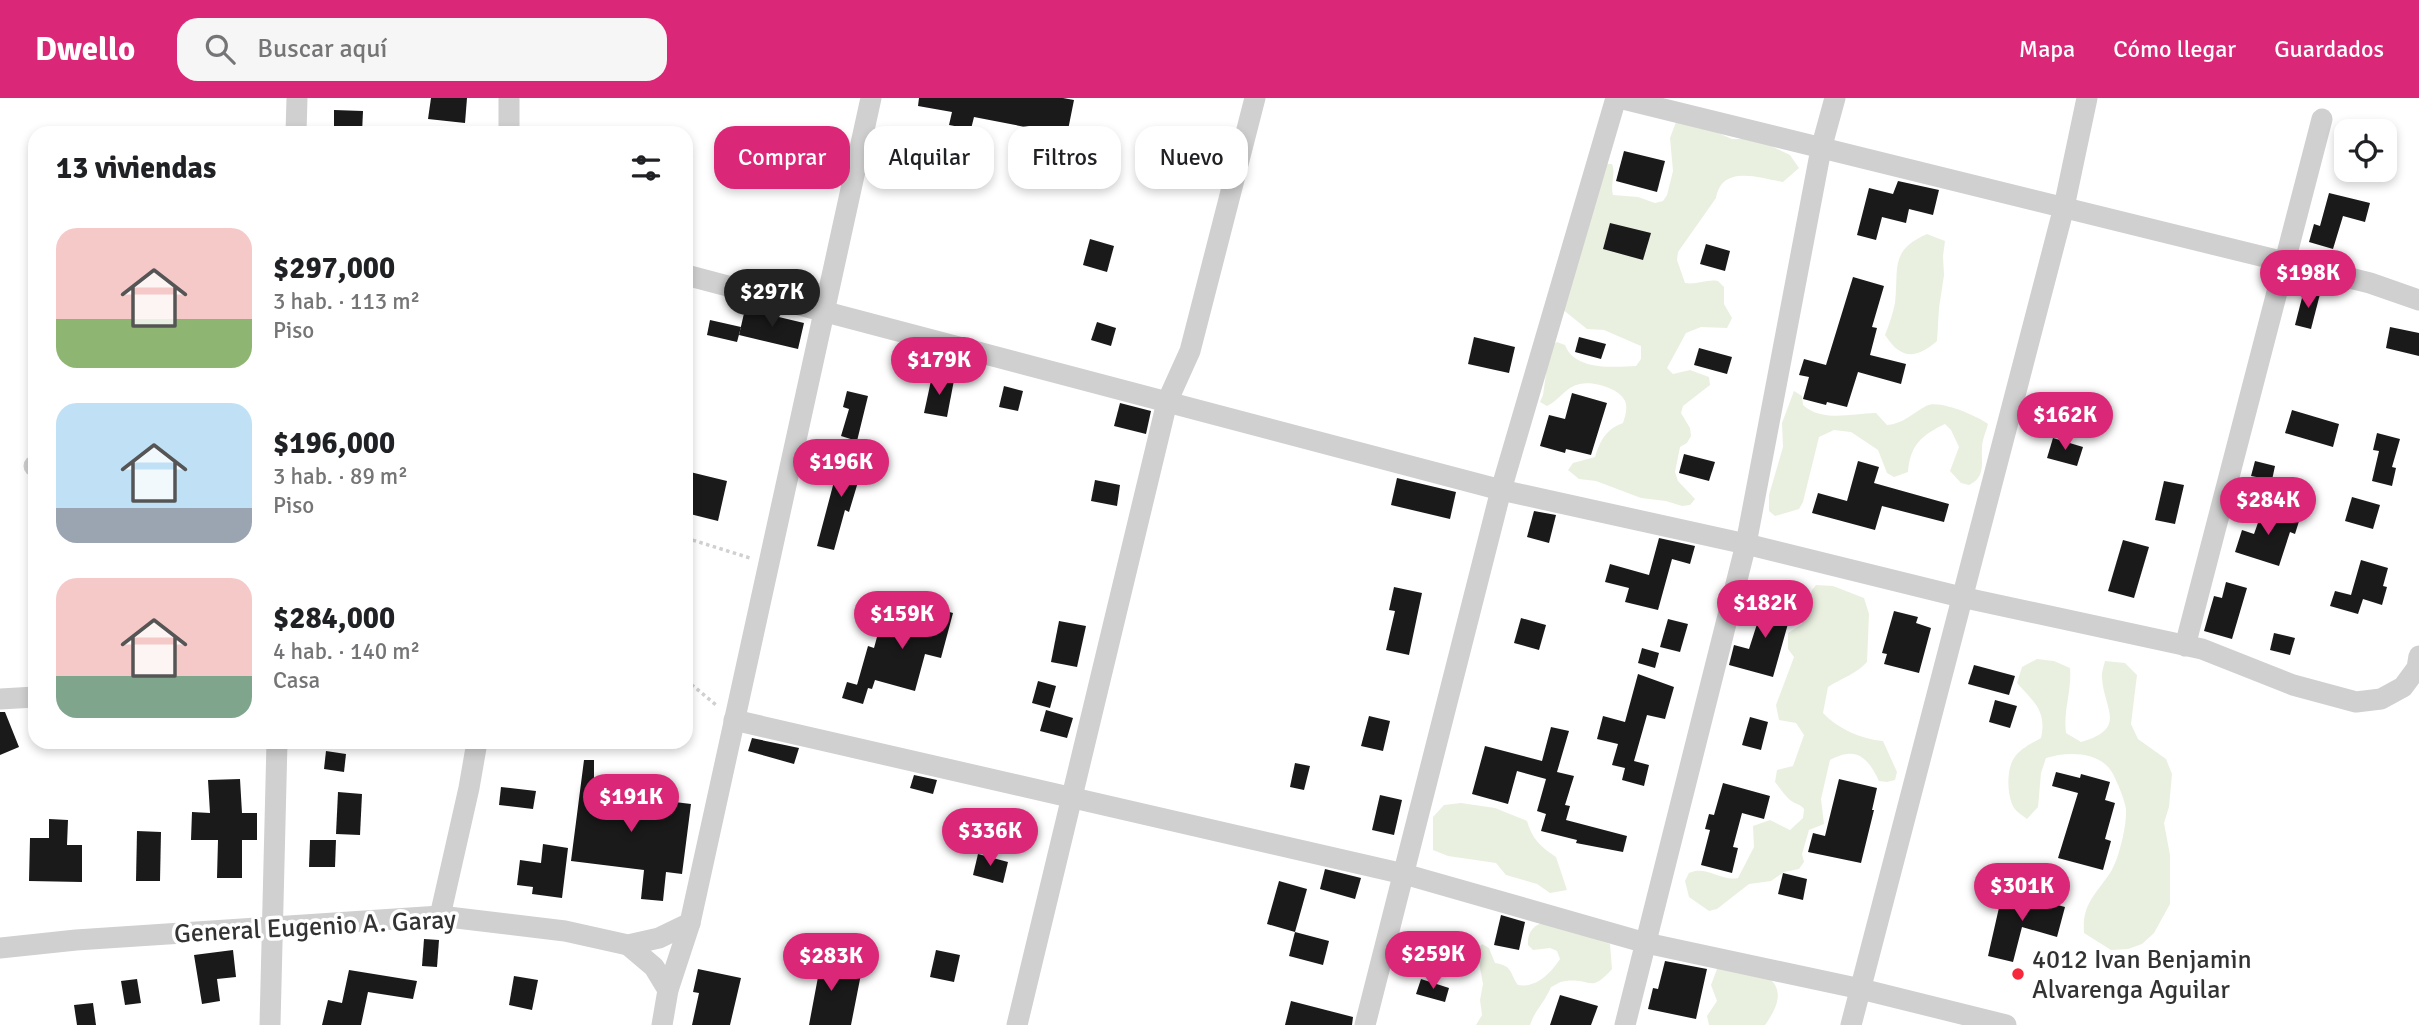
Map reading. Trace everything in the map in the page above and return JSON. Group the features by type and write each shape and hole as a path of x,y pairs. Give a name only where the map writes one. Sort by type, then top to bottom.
{"street":[{"path":"296,126 297,98"},
{"path":"509,98 509,126"},
{"path":"662,1025 668,990 690,923 871,98"},
{"path":"1017,1025 1167,402 1190,351 1255,98"},
{"path":"1366,1025 1501,490 1618,98 2370,283 2419,300"},
{"path":"1625,1025 1746,544 1821,149 1835,98"},
{"path":"1851,1025 2064,207 2087,98"},
{"path":"2185,646 2322,119"},
{"path":"693,277 1501,490 1746,544 1961,597 2202,649 2293,685 2356,702 2381,699 2403,687 2417,668 2419,656"},
{"path":"0,699 28,697"},
{"path":"734,720 1404,874 1646,943 1861,989 2006,1025"},
{"path":"270,1025 277,749"},
{"path":"440,916 476,749"},
{"name":"General Eugenio A. Garay","path":"0,948 90,939 440,916 565,931 628,945 659,938 690,923"},
{"name":"General Eugenio A. Garay","path":"628,945 654,967 668,990"}],"path":[{"path":"693,540 769,564"},
{"path":"693,686 734,720"}],"green space":[{"path":"1676,122 1732,139 1750,139 1767,144 1790,155 1799,168 1783,182 1753,176 1734,177 1726,181 1678,252 1677,260 1685,283 1718,281 1724,287 1724,304 1732,318 1727,328 1701,327 1686,333 1667,368 1673,374 1690,370 1709,377 1710,385 1683,406 1681,413 1690,428 1691,436 1687,443 1680,447 1675,472 1678,481 1695,499 1690,505 1682,506 1641,498 1596,481 1579,479 1568,470 1573,463 1595,457 1604,436 1623,423 1626,404 1617,392 1585,383 1570,388 1547,406 1540,402 1550,346 1557,342 1565,345 1577,359 1596,366 1636,366 1641,359 1641,346 1604,330 1587,329 1562,309 1603,164 1612,164 1613,195 1638,197 1655,203 1663,201 1673,171 1670,138"},
{"path":"1927,234 1945,241 1937,341 1916,354 1903,353 1885,335 1895,303 1898,262 1907,247"},
{"path":"1794,391 1802,396 1803,405 1819,414 1838,416 1876,413 1887,425 1903,420 1932,404 1976,417 1988,424 1982,445 1980,474 1969,485 1961,483 1950,471 1959,447 1945,424 1919,442 1911,455 1908,472 1894,477 1887,473 1878,450 1851,432 1834,430 1819,437 1799,509 1775,516 1769,511 1769,495 1783,447 1782,423"},
{"path":"1816,585 1833,586 1864,598 1869,614 1867,662 1854,673 1828,687 1823,713 1850,732 1883,741 1897,772 1895,780 1879,781 1870,765 1854,754 1830,760 1821,799 1824,824 1809,830 1802,854 1804,862 1799,869 1784,872 1771,881 1749,884 1717,909 1709,911 1689,897 1685,881 1689,873 1702,871 1726,878 1738,878 1754,847 1753,826 1770,820 1790,830 1803,818 1804,809 1788,798 1775,782 1777,770 1793,766 1804,735 1796,723 1779,720 1776,705 1794,657 1788,649 1788,633 1802,624"},
{"path":"2037,659 2054,661 2070,668 2066,733 2081,742 2095,737 2109,724 2109,709 2102,676 2105,661 2125,663 2137,675 2131,724 2138,739 2166,759 2172,774 2169,807 2164,823 2170,855 2170,904 2154,933 2142,944 2128,949 2111,950 2084,933 2087,909 2112,870 2125,825 2124,800 2108,766 2083,755 2064,754 2046,758 2041,773 2038,807 2027,819 2015,809 2010,797 2008,783 2011,763 2019,752 2041,738 2041,714 2017,683 2022,667"},
{"path":"1461,803 1495,808 1527,821 1538,842 1556,857 1567,890 1550,893 1537,884 1506,875 1496,863 1448,856 1433,850 1433,817 1444,805"},
{"path":"1546,922 1610,944 1612,969 1594,983 1564,981 1551,987 1530,1025 1476,1025 1482,1015 1480,1000 1483,984 1477,951 1482,944 1489,948 1495,963 1508,968 1518,985 1537,982 1552,970 1560,959 1557,951 1550,948 1533,950 1528,945 1532,929"},
{"path":"1734,968 1763,975 1777,988 1777,1001 1765,1025 1709,1025 1707,1016 1717,1001 1711,985 1717,969"}],"building":[{"path":"431,98 467,98 465,123 428,119"},
{"path":"919,98 1074,100 1069,126 1020,126 974,117 972,126 954,126 949,125 952,112 918,106"},
{"path":"334,110 363,111 362,126 334,126"},
{"path":"1624,151 1665,161 1657,192 1616,181"},
{"path":"1898,181 1939,190 1933,215 1909,209 1906,223 1882,217 1876,240 1857,235 1869,188 1893,194"},
{"path":"2329,193 2370,203 2365,222 2343,216 2333,249 2309,242 2314,224 2320,226"},
{"path":"1610,223 1651,233 1643,260 1603,249"},
{"path":"1090,239 1114,246 1107,272 1083,265"},
{"path":"1706,244 1730,251 1725,271 1700,264"},
{"path":"1853,277 1884,286 1872,327 1877,328 1870,355 1906,364 1901,384 1858,372 1847,407 1803,399 1809,377 1799,375 1804,359 1826,365"},
{"path":"2304,290 2320,294 2311,329 2295,325"},
{"path":"745,309 804,323 798,349 739,335"},
{"path":"710,320 741,327 737,342 707,335"},
{"path":"1097,322 1116,328 1111,346 1091,340"},
{"path":"2390,327 2419,333 2419,356 2386,348"},
{"path":"1474,337 1515,347 1509,373 1468,364"},
{"path":"1579,337 1606,344 1601,359 1575,352"},
{"path":"1699,348 1732,357 1727,374 1694,365"},
{"path":"932,376 954,380 947,417 924,413"},
{"path":"1004,386 1023,391 1018,411 999,407"},
{"path":"847,391 868,396 857,441 841,436 849,409 843,407"},
{"path":"1572,393 1607,403 1591,455 1566,449 1565,453 1540,446 1549,415 1565,419"},
{"path":"1120,403 1151,411 1146,434 1114,426"},
{"path":"2292,410 2339,424 2333,447 2285,433"},
{"path":"2377,433 2400,439 2392,467 2396,468 2392,486 2372,481 2379,451 2373,450"},
{"path":"2053,438 2083,447 2077,466 2047,458"},
{"path":"1684,454 1715,462 1709,481 1679,473"},
{"path":"841,455 868,463 862,483 858,482 849,512 845,510 834,550 817,546"},
{"path":"1858,461 1879,467 1874,483 1949,504 1944,522 1882,506 1875,530 1812,513 1818,493 1847,501"},
{"path":"2255,461 2275,466 2272,480 2251,476"},
{"path":"693,473 727,481 718,521 693,515"},
{"path":"1397,478 1456,492 1450,519 1391,505"},
{"path":"1095,480 1120,485 1117,506 1091,501"},
{"path":"2164,481 2184,485 2175,524 2155,520"},
{"path":"2352,497 2380,505 2373,529 2345,521"},
{"path":"2264,506 2300,518 2295,534 2290,532 2279,566 2235,552 2242,530 2254,534"},
{"path":"1534,511 1556,515 1549,543 1527,537"},
{"path":"1659,538 1695,546 1690,564 1672,559 1658,610 1625,602 1629,588 1605,582 1610,564 1649,575"},
{"path":"2123,540 2149,547 2134,598 2108,591"},
{"path":"2361,560 2388,568 2382,605 2363,599 2358,614 2330,606 2335,591 2351,595"},
{"path":"2226,582 2247,588 2232,639 2204,631 2214,596 2222,598"},
{"path":"1394,587 1422,593 1409,655 1386,650 1395,611 1389,610"},
{"path":"1765,599 1793,606 1773,677 1729,665 1734,645 1749,649"},
{"path":"918,603 953,613 941,658 925,654 915,691 875,680 872,689 868,688 863,704 842,698 847,682 857,685 868,646 874,648 883,615 912,623"},
{"path":"1894,611 1918,617 1916,623 1931,628 1919,673 1884,664 1887,654 1882,653"},
{"path":"1521,618 1546,625 1539,650 1514,643"},
{"path":"1668,619 1688,624 1680,652 1660,647"},
{"path":"1059,621 1086,626 1077,667 1051,662"},
{"path":"2274,633 2295,638 2290,655 2270,650"},
{"path":"1642,648 1659,653 1655,668 1638,663"},
{"path":"1974,665 2015,676 2009,695 1968,684"},
{"path":"1638,674 1674,687 1665,719 1647,715 1634,761 1649,765 1644,786 1622,780 1625,768 1612,765 1618,744 1597,739 1603,716 1625,722"},
{"path":"1038,681 1056,686 1050,708 1032,703"},
{"path":"1995,700 2017,706 2010,728 1989,722"},
{"path":"1046,710 1073,718 1067,738 1040,731"},
{"path":"0,712 5,712 19,747 0,755"},
{"path":"1369,716 1390,721 1383,751 1361,746"},
{"path":"1750,717 1768,722 1761,750 1742,745"},
{"path":"1551,727 1569,731 1557,772 1574,776 1565,805 1570,806 1566,820 1627,836 1623,852 1576,843 1577,840 1541,831 1546,814 1537,811 1546,779 1517,771 1508,804 1472,794 1485,746 1542,761"},
{"path":"752,738 799,748 794,764 748,751"},
{"path":"326,751 346,754 344,772 324,769"},
{"path":"584,760 594,760 594,792 691,804 682,874 666,872 663,901 641,899 644,870 571,861"},
{"path":"1295,763 1310,766 1304,790 1290,787"},
{"path":"2056,772 2080,778 2081,774 2110,782 2105,800 2115,803 2105,839 2111,841 2103,870 2058,858 2078,793 2052,786"},
{"path":"914,775 937,780 933,794 910,788"},
{"path":"240,779 242,813 257,813 257,840 242,840 242,878 217,878 218,840 191,840 192,812 210,813 208,780"},
{"path":"1839,779 1877,788 1861,863 1808,852 1813,833 1825,836"},
{"path":"1723,783 1770,796 1764,819 1742,813 1733,847 1738,848 1732,873 1701,865 1710,830 1705,829 1709,814 1714,815"},
{"path":"501,787 536,791 533,809 499,805"},
{"path":"338,792 362,794 360,835 336,834"},
{"path":"1380,795 1402,800 1394,835 1372,830"},
{"path":"49,819 68,820 67,845 82,845 82,882 29,881 30,838 49,838"},
{"path":"137,831 161,832 160,881 136,881"},
{"path":"310,840 336,840 335,867 309,867"},
{"path":"543,844 568,848 562,898 532,894 533,887 517,885 520,860 541,863"},
{"path":"978,854 1008,862 1003,883 973,875"},
{"path":"1325,869 1361,878 1355,899 1320,889"},
{"path":"1783,873 1807,879 1803,900 1778,894"},
{"path":"1279,881 1307,889 1295,932 1267,924"},
{"path":"2003,890 2065,907 2057,937 2022,927 2013,962 1988,956"},
{"path":"1501,915 1525,922 1519,950 1494,945"},
{"path":"1295,932 1329,941 1323,965 1289,956"},
{"path":"424,939 439,940 437,967 422,966"},
{"path":"233,950 236,977 217,979 220,1001 202,1004 194,955"},
{"path":"936,950 960,955 954,982 930,977"},
{"path":"800,956 821,959 820,967 861,974 851,1025 809,1025 818,977 797,974"},
{"path":"1665,961 1707,969 1696,1019 1648,1009 1653,988 1658,989"},
{"path":"698,969 741,978 730,1025 692,1025 699,993 693,992"},
{"path":"349,970 417,981 413,999 368,992 361,1025 322,1025 328,1000 342,1003"},
{"path":"514,976 538,980 532,1010 509,1005"},
{"path":"137,979 141,1003 125,1005 121,981"},
{"path":"1421,979 1449,988 1445,1002 1416,994"},
{"path":"1560,995 1598,1006 1591,1025 1550,1025"},
{"path":"1291,1001 1353,1017 1352,1025 1285,1025"},
{"path":"93,1003 96,1025 77,1025 74,1005"}],"place":[{"name":"4012 Ivan Benjamin Alvarenga Aguilar","path":"2018,974"}]}
